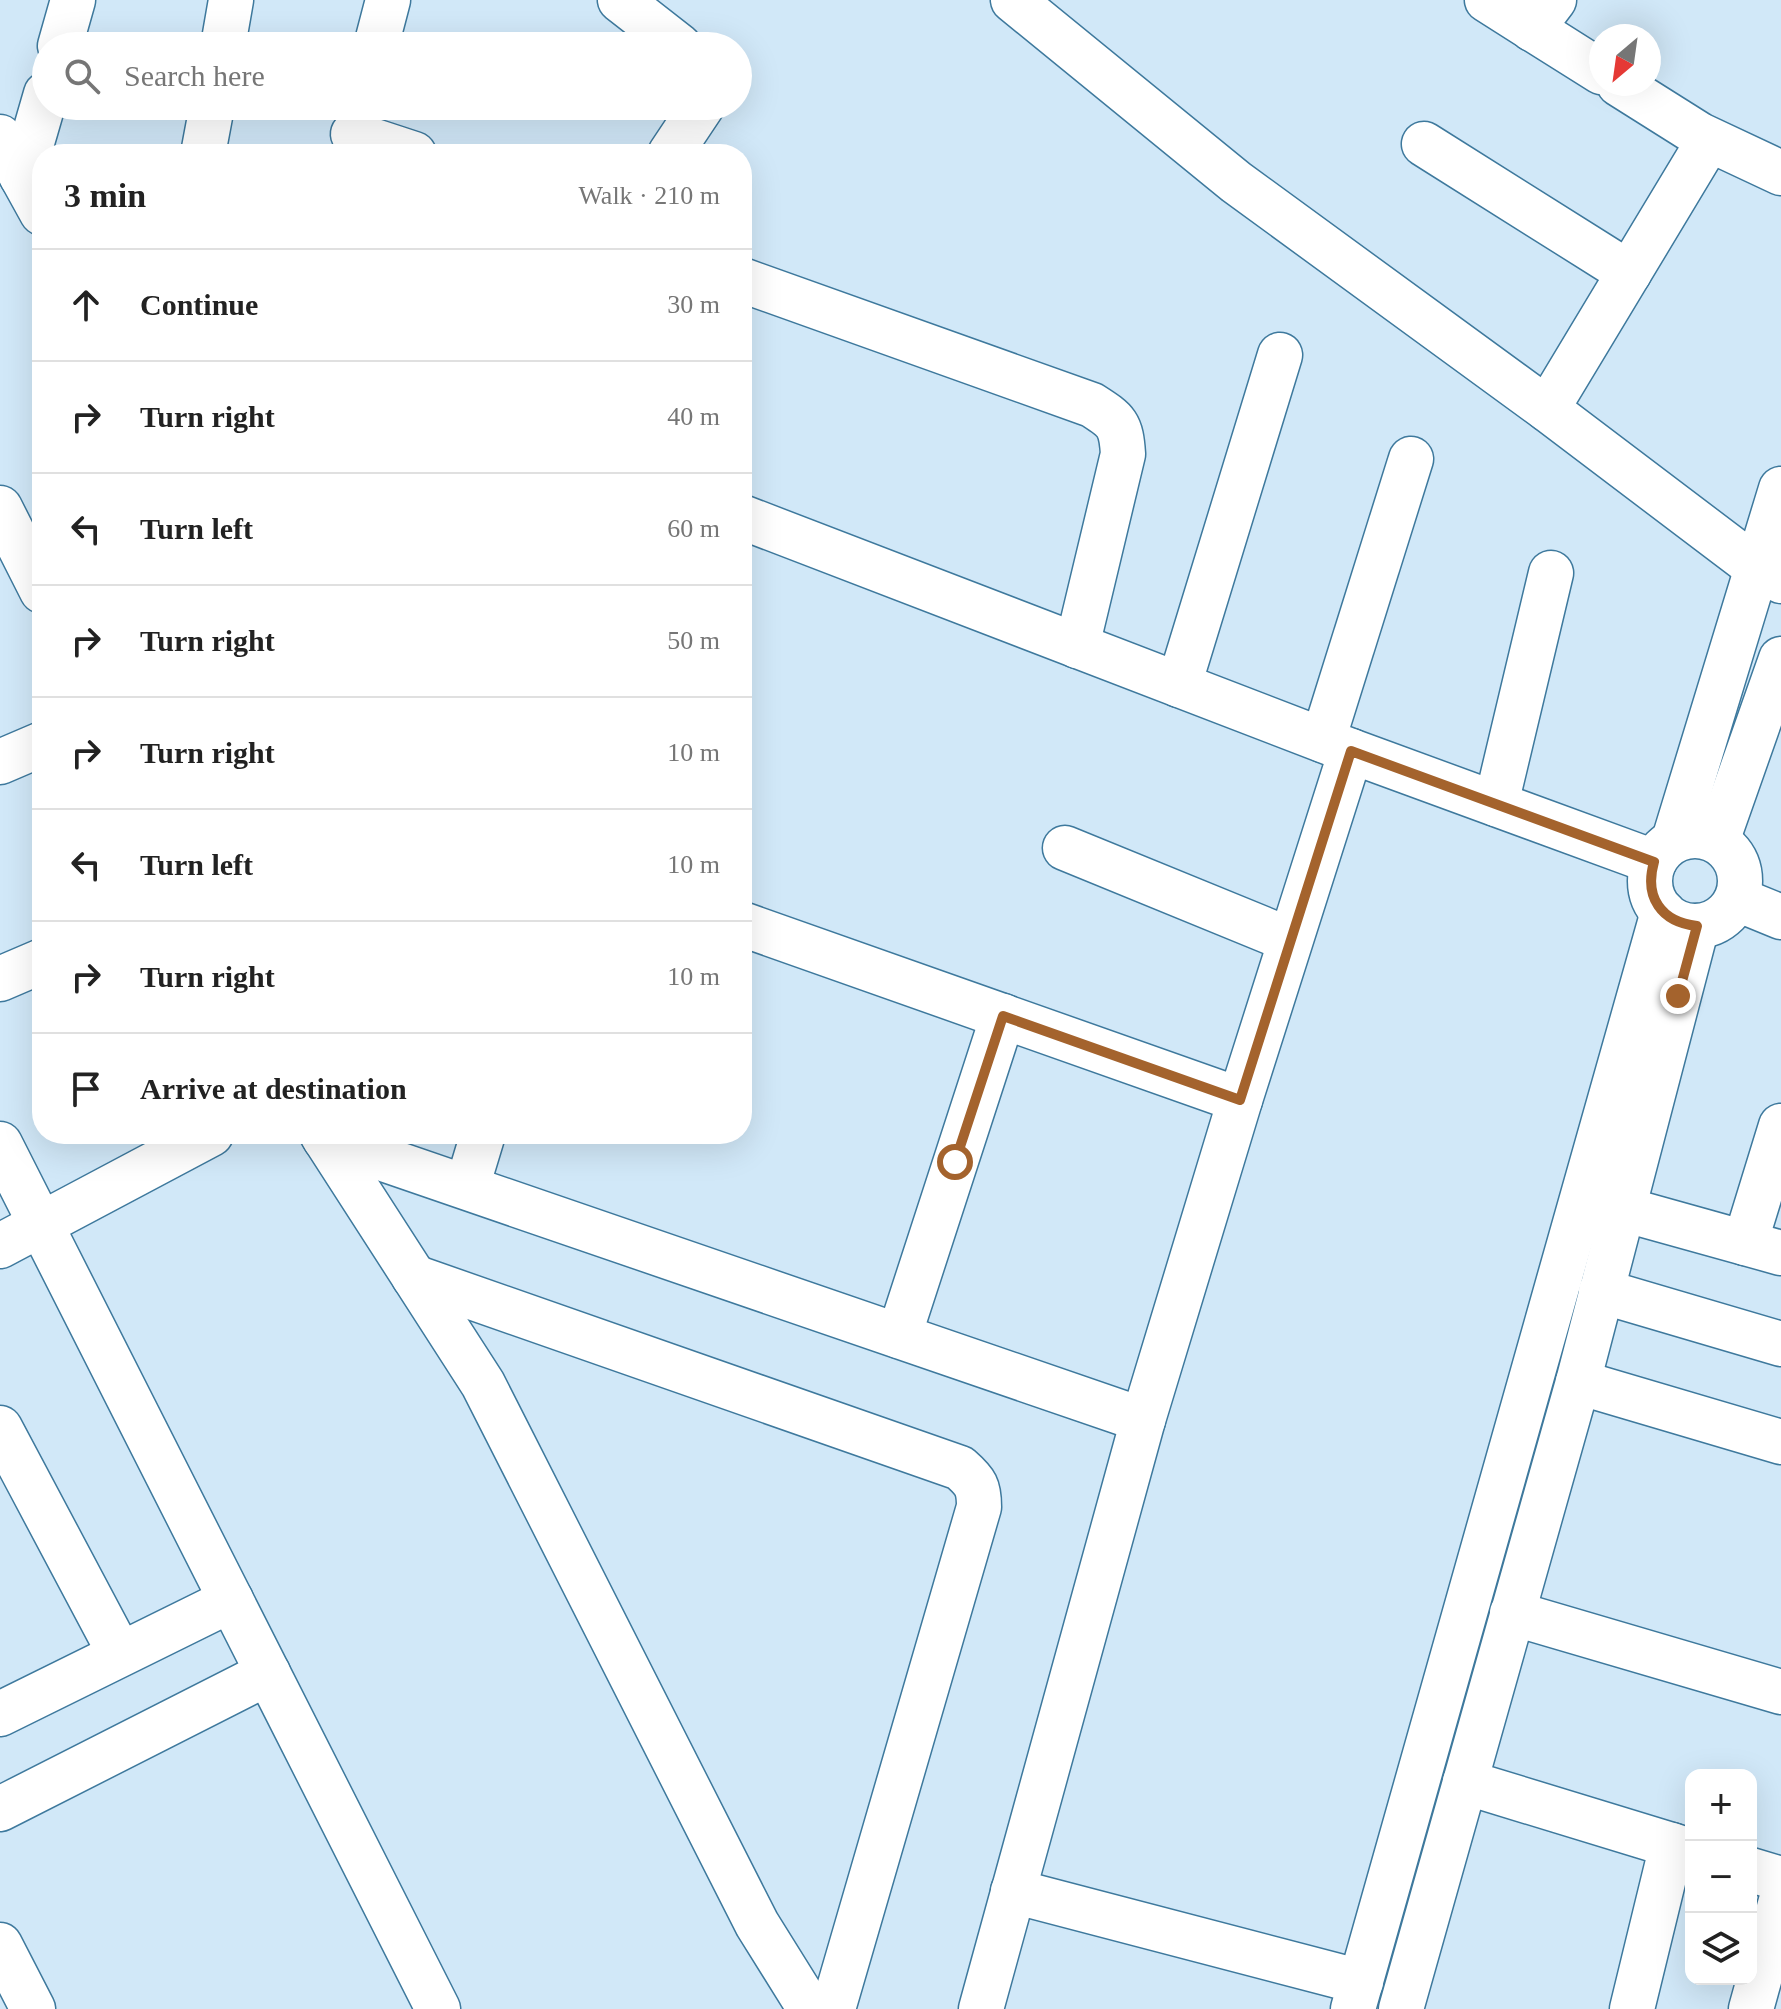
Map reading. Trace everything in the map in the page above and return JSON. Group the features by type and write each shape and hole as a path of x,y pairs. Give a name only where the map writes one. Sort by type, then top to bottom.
{"street":[{"path":"64,32 73,0"},
{"path":"225,32 231,0"},
{"path":"380,32 388,0"},
{"path":"620,0 661,32"},
{"path":"1013,0 1236,182 1769,574"},
{"path":"1487,0 1543,14 1589,60"},
{"path":"1638,96 1709,140 1781,173"},
{"path":"39,144 42,120"},
{"path":"205,144 209,120"},
{"path":"677,144 693,120"},
{"path":"354,131 388,144"},
{"path":"0,137 32,195"},
{"path":"1547,409 1709,140"},
{"path":"1424,144 1629,273"},
{"path":"752,284 1092,405 1110,417 1122,433 1123,454 1077,646"},
{"path":"1179,685 1280,355"},
{"path":"981,2009 1143,1420 1290,940 1411,459"},
{"path":"752,521 1496,804 1664,851 1688,836 1703,836 1717,841 1730,852 1739,866 1741,883 1737,899 1721,918 1680,919 1652,894 1650,883 1664,851 1769,574 1781,489"},
{"path":"0,508 32,571"},
{"path":"1496,804 1551,573"},
{"path":"1717,841 1781,659"},
{"path":"0,762 32,748"},
{"path":"1065,848 1290,940"},
{"path":"1737,899 1781,917"},
{"path":"1401,2009 1578,1382 1623,1209 1680,919"},
{"path":"1013,1891 1357,1996 1680,919"},
{"path":"752,928 1240,1100"},
{"path":"0,979 32,965"},
{"path":"899,1336 1003,1016"},
{"path":"1623,1209 1763,1248 1781,1126"},
{"path":"0,1144 438,2009"},
{"path":"0,1246 192,1144"},
{"path":"329,1144 483,1384 757,1924 810,2009"},
{"path":"346,1144 1143,1420"},
{"path":"467,1187 480,1144"},
{"path":"414,1277 960,1468 979,1489 979,1507 833,2009"},
{"path":"1601,1291 1781,1344"},
{"path":"1578,1382 1781,1442"},
{"path":"0,1428 120,1654"},
{"path":"0,1714 231,1600"},
{"path":"1512,1613 1781,1692"},
{"path":"0,1809 268,1673"},
{"path":"1465,1782 1682,1848 1632,2009"},
{"path":"1757,1872 1781,1879"},
{"path":"1751,2009 1781,1901"},
{"path":"0,1945 33,2009"}],"route":[{"path":"955,1162 1003,1016 1240,1100 1351,751 1654,862 1650,883 1652,894 1663,912 1685,924 1697,926 1678,996"}]}
